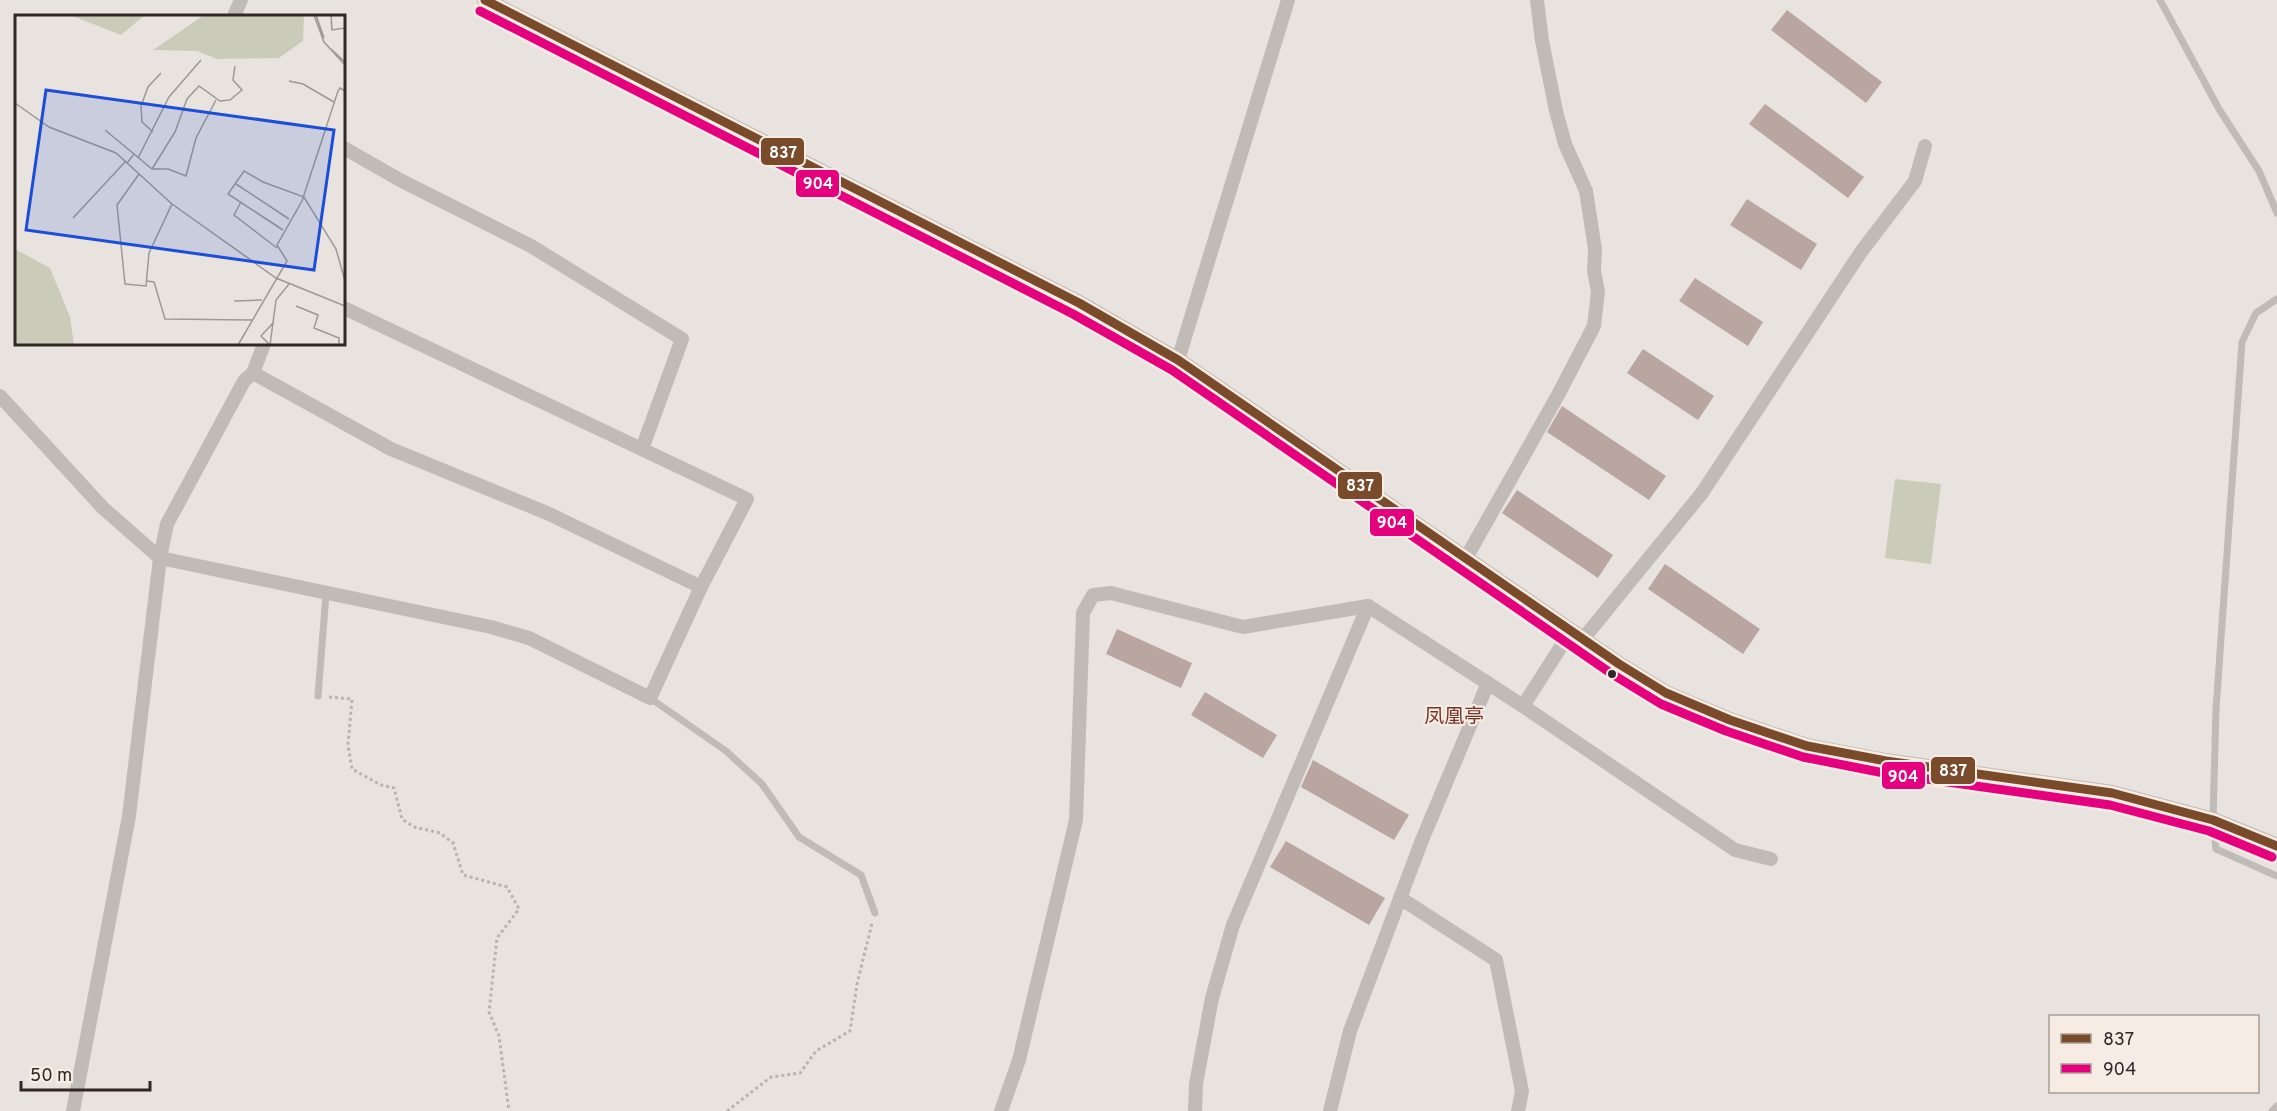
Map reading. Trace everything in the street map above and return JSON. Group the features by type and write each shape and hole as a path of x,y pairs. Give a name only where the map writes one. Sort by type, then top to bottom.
{"street":[{"path":"234,15 241,0"},
{"path":"485,0 1079,303 1178,360 1577,635 1666,693 1730,720 1807,746 1886,761 2112,793 2213,820 2277,846"},
{"path":"1178,360 1288,0"},
{"path":"1466,558 1558,395 1594,326 1598,292 1594,271 1595,249 1586,191 1565,144 1556,111 1542,40 1537,0"},
{"path":"1523,706 1577,635 1702,493 1861,252 1915,181 1925,146"},
{"path":"345,149 400,180 531,246 682,339 642,449"},
{"path":"0,396 104,508 160,558 491,627 529,638 650,698 701,587 747,499 345,308"},
{"path":"74,1111 129,816 160,558 167,524 244,381 253,373 264,345"},
{"path":"253,373 391,449 547,513 701,587"},
{"path":"1001,1111 1019,1060 1076,820 1083,613 1093,595 1110,592 1243,627 1368,606 1523,706 1735,850 1771,859"},
{"path":"1195,1111 1196,1084 1212,998 1233,925 1368,606"},
{"path":"1330,1111 1350,1031 1422,840 1488,684"},
{"path":"1400,898 1496,960 1522,1091 1518,1111"}],"lane":[{"path":"2160,0 2219,109 2259,171 2277,213"},
{"path":"2277,299 2256,313 2242,342 2216,709 2213,820 2216,849 2277,876"},
{"path":"318,696 326,594"},
{"path":"650,698 726,751 762,784 799,837 861,875 875,913"},
{"path":"2272,1111 2277,1106"}],"path":[{"path":"318,696 352,699 348,745 352,769 381,785 394,788 402,819 414,827 440,833 453,843 463,875 507,887 519,909 497,938 489,1012 499,1036 509,1111"},
{"path":"727,1111 771,1077 800,1073 816,1051 850,1031 857,984 875,913"}],"green space":[{"path":"1895,479 1941,484 1931,564 1885,558"}],"building":[{"path":"1787,10 1882,82 1866,103 1771,30"},
{"path":"1765,104 1864,177 1848,198 1749,124"},
{"path":"1747,199 1817,244 1801,270 1730,225"},
{"path":"1695,278 1763,322 1748,346 1679,301"},
{"path":"1643,349 1714,396 1698,420 1627,373"},
{"path":"1562,406 1666,476 1649,500 1547,432"},
{"path":"1517,490 1613,555 1598,578 1502,513"},
{"path":"1665,564 1760,629 1743,654 1648,589"},
{"path":"1117,629 1192,663 1181,688 1106,654"},
{"path":"1205,692 1277,735 1263,758 1191,715"},
{"path":"1313,760 1409,815 1394,840 1301,787"},
{"path":"1286,841 1385,898 1369,925 1270,867"}],"transit line":[{"name":"837","path":"485,0 1079,303 1178,360 1619,664 1666,693 1730,720 1807,746 1886,761 2112,793 2213,820 2277,846"},
{"name":"904","path":"480,11 1073,314 1172,370 1612,674 1661,704 1726,731 1803,757 1884,773 2110,805 2209,831 2272,857"}],"district":[{"name":"凤凰亭","path":"1454,716"}]}
